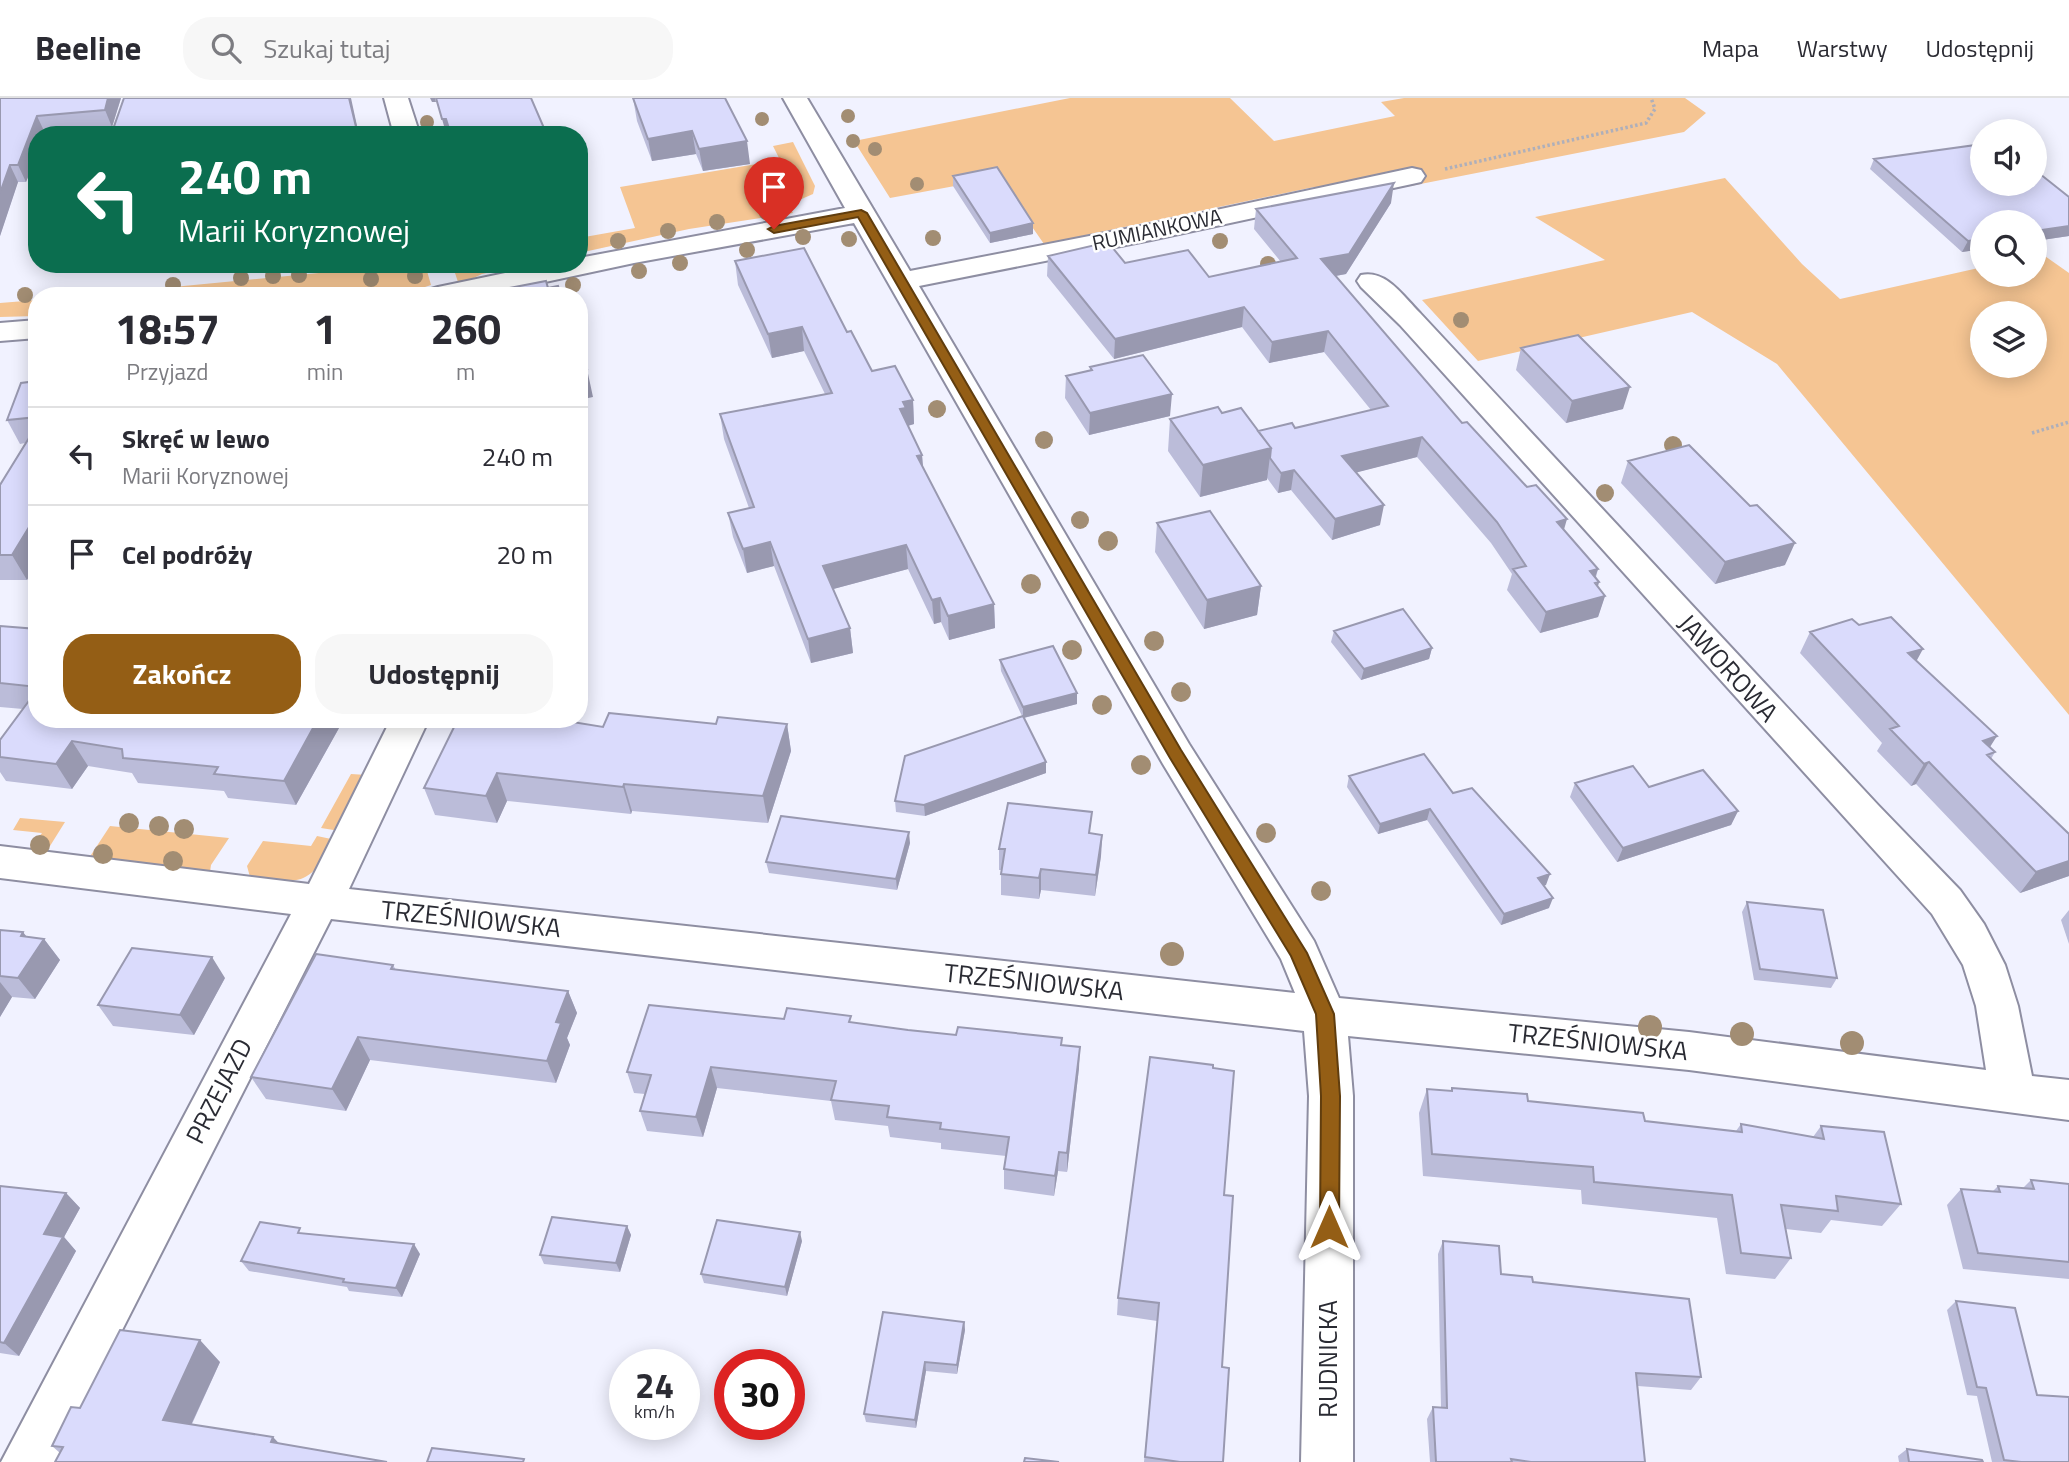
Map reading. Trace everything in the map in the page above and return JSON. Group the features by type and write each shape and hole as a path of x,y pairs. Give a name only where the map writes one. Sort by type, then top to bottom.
{"street":[{"path":"396,98 404,126"},
{"name":"RUDNICKA","path":"795,98 1176,754 1298,953 1325,1014 1331,1096 1327,1462"},
{"name":"RUMIANKOWA","path":"902,281 1151,232 1412,176"},
{"path":"588,265 861,213"},
{"path":"484,287 549,273"},
{"name":"JAWOROWA","path":"1371,281 1410,319 1864,817 1946,902 1969,936 1984,965 1997,1006 2013,1094"},
{"path":"0,332 28,330"},
{"name":"PRZEJAZD","path":"27,1462 318,901 335,877 406,728"},
{"name":"TRZEŚNIOWSKA","path":"0,862 318,901 1325,1014 1689,1051 2069,1100"}],"path":[{"path":"1412,176 1646,123 1655,109 1651,98"},
{"path":"2032,433 2069,422"}],"shaded area":[{"path":"1070,98 1230,98 1274,141 1395,116 1381,102 1404,98 1685,98 1706,113 1684,132 1329,202 1314,187 1044,244 998,178 890,198 854,141"},
{"path":"793,142 815,186 813,194 788,205 793,213 689,229 588,251 588,236 635,228 620,187 780,160 773,146"},
{"path":"1725,178 1802,264 1840,299 1970,270 1970,287 2047,287 2047,258 2069,273 2069,715 1777,364 1692,312 1478,361 1422,300 1605,260 1535,217"},
{"path":"319,273 428,273 431,285 425,287 173,287"},
{"path":"455,273 487,273 482,274 459,285"},
{"path":"28,301 28,316 0,317 0,303"},
{"path":"351,774 367,775 340,831 321,828"},
{"path":"20,818 65,822 45,854 27,852 42,833 13,830"},
{"path":"110,826 229,838 211,865 210,872 89,858"},
{"path":"317,836 336,840 310,874 282,881 250,877 247,866 263,841 311,846"}],"building":[{"path":"0,98 108,98 105,110 37,116 33,126 28,126 28,139 18,165 10,165 0,193"},
{"path":"124,98 349,98 356,126 114,126"},
{"path":"436,98 531,98 543,126 448,126 446,119 442,119"},
{"path":"633,98 725,98 747,141 699,149 692,131 648,139"},
{"path":"1970,146 1970,196 2047,196 2047,180 2069,197 2069,226 2047,229 2047,210 1970,210 1968,241 1874,159"},
{"path":"997,167 1033,223 990,233 953,176"},
{"path":"1394,183 1349,254 1321,259 1462,423 1467,422 1527,487 1536,485 1567,519 1557,522 1598,569 1590,571 1605,596 1546,612 1513,569 1526,566 1497,522 1422,437 1342,456 1384,505 1335,519 1294,470 1281,473 1270,458 1271,448 1258,431 1292,423 1295,428 1388,406 1328,331 1272,342 1244,307 1115,339 1048,256 1108,242 1125,263 1188,250 1209,277 1297,258 1256,209"},
{"path":"804,248 847,332 851,331 872,371 895,366 913,400 903,402 906,408 900,409 922,455 917,456 994,604 948,616 940,598 932,600 906,545 823,566 850,628 808,639 770,542 743,549 728,513 754,507 720,414 832,393 802,327 768,334 735,261"},
{"path":"546,281 548,287 514,287"},
{"path":"1578,335 1630,387 1572,401 1521,348"},
{"path":"1143,355 1172,394 1090,413 1066,376 1092,370 1090,367"},
{"path":"28,382 28,418 7,420 21,383"},
{"path":"1218,407 1222,413 1241,408 1271,448 1203,465 1170,419"},
{"path":"28,440 28,529 12,555 0,555 0,485"},
{"path":"1689,445 1750,506 1757,505 1795,543 1725,562 1628,461"},
{"path":"1210,511 1261,586 1207,600 1157,523"},
{"path":"1403,609 1432,648 1364,669 1334,631"},
{"path":"1891,617 1923,649 1908,653 1997,736 1983,741 1995,752 1987,755 2069,834 2069,861 2036,872 1929,762 1924,764 1890,729 1899,726 1810,632 1852,619 1859,625"},
{"path":"0,626 28,628 28,686 0,683"},
{"path":"1053,646 1077,693 1023,707 1000,660"},
{"path":"28,702 28,728 313,728 284,781 214,774 218,767 123,758 122,749 72,741 56,764 0,757 0,740"},
{"path":"609,713 716,724 718,717 787,724 763,796 624,784 623,787 497,773 486,796 424,788 454,728 588,728 588,725 603,727"},
{"path":"1023,716 1046,762 924,805 895,801 905,756"},
{"path":"1424,754 1453,793 1472,788 1550,874 1538,878 1553,898 1504,914 1430,809 1380,824 1349,776"},
{"path":"1633,766 1649,787 1703,770 1738,811 1623,848 1575,783"},
{"path":"1008,803 1092,812 1089,833 1102,835 1096,875 1041,869 1039,878 1001,874 1005,849 999,849"},
{"path":"781,816 909,832 896,879 766,862"},
{"path":"1747,902 1823,910 1837,978 1760,969"},
{"path":"0,930 23,932 21,936 44,939 18,978 0,976"},
{"path":"132,948 212,957 180,1015 98,1005"},
{"path":"316,954 393,965 391,969 568,991 556,1022 561,1023 547,1061 358,1037 332,1089 251,1077"},
{"path":"649,1005 784,1019 787,1008 851,1016 849,1022 908,1030 956,1035 958,1027 1062,1038 1061,1045 1080,1047 1067,1153 1059,1152 1055,1176 1004,1169 1009,1137 940,1129 941,1123 887,1117 889,1106 831,1100 836,1081 711,1067 696,1117 640,1111 651,1075 627,1072"},
{"path":"1150,1057 1213,1065 1213,1068 1234,1071 1224,1195 1233,1196 1222,1367 1229,1368 1223,1462 1180,1462 1145,1457 1159,1303 1118,1298"},
{"path":"1452,1088 1527,1094 1528,1101 1643,1113 1645,1121 1742,1132 1741,1124 1824,1139 1821,1126 1884,1132 1901,1204 1836,1196 1838,1211 1781,1205 1791,1258 1741,1253 1732,1195 1594,1182 1593,1167 1432,1154 1427,1089 1452,1091"},
{"path":"2031,1180 2069,1184 2069,1262 1978,1253 1961,1189 2000,1192 1998,1186 2034,1189"},
{"path":"0,1186 66,1193 44,1234 63,1237 4,1343 0,1342"},
{"path":"552,1217 627,1226 616,1263 540,1255"},
{"path":"717,1220 800,1232 785,1287 701,1274"},
{"path":"260,1222 300,1228 298,1233 414,1244 396,1288 343,1282 344,1279 241,1261"},
{"path":"1443,1241 1499,1246 1501,1274 1532,1277 1533,1282 1689,1299 1701,1377 1636,1373 1645,1462 1531,1462 1511,1459 1512,1462 1436,1462 1433,1407 1447,1408"},
{"path":"1956,1301 2015,1308 2037,1395 2069,1397 2069,1462 2004,1460 1986,1388 1977,1387"},
{"path":"883,1312 964,1322 957,1365 925,1362 915,1420 864,1414"},
{"path":"120,1330 200,1340 163,1420 273,1437 271,1442 387,1462 55,1462 63,1447 52,1446 71,1407 80,1408"},
{"path":"432,1448 524,1459 523,1462 427,1462"},
{"path":"1907,1449 1982,1460 1983,1462 1909,1462"},
{"path":"1025,1458 1059,1462 1024,1462"}],"route":[{"path":"774,229 861,213 1176,754 1298,953 1325,1014 1331,1096 1329,1227"}]}
